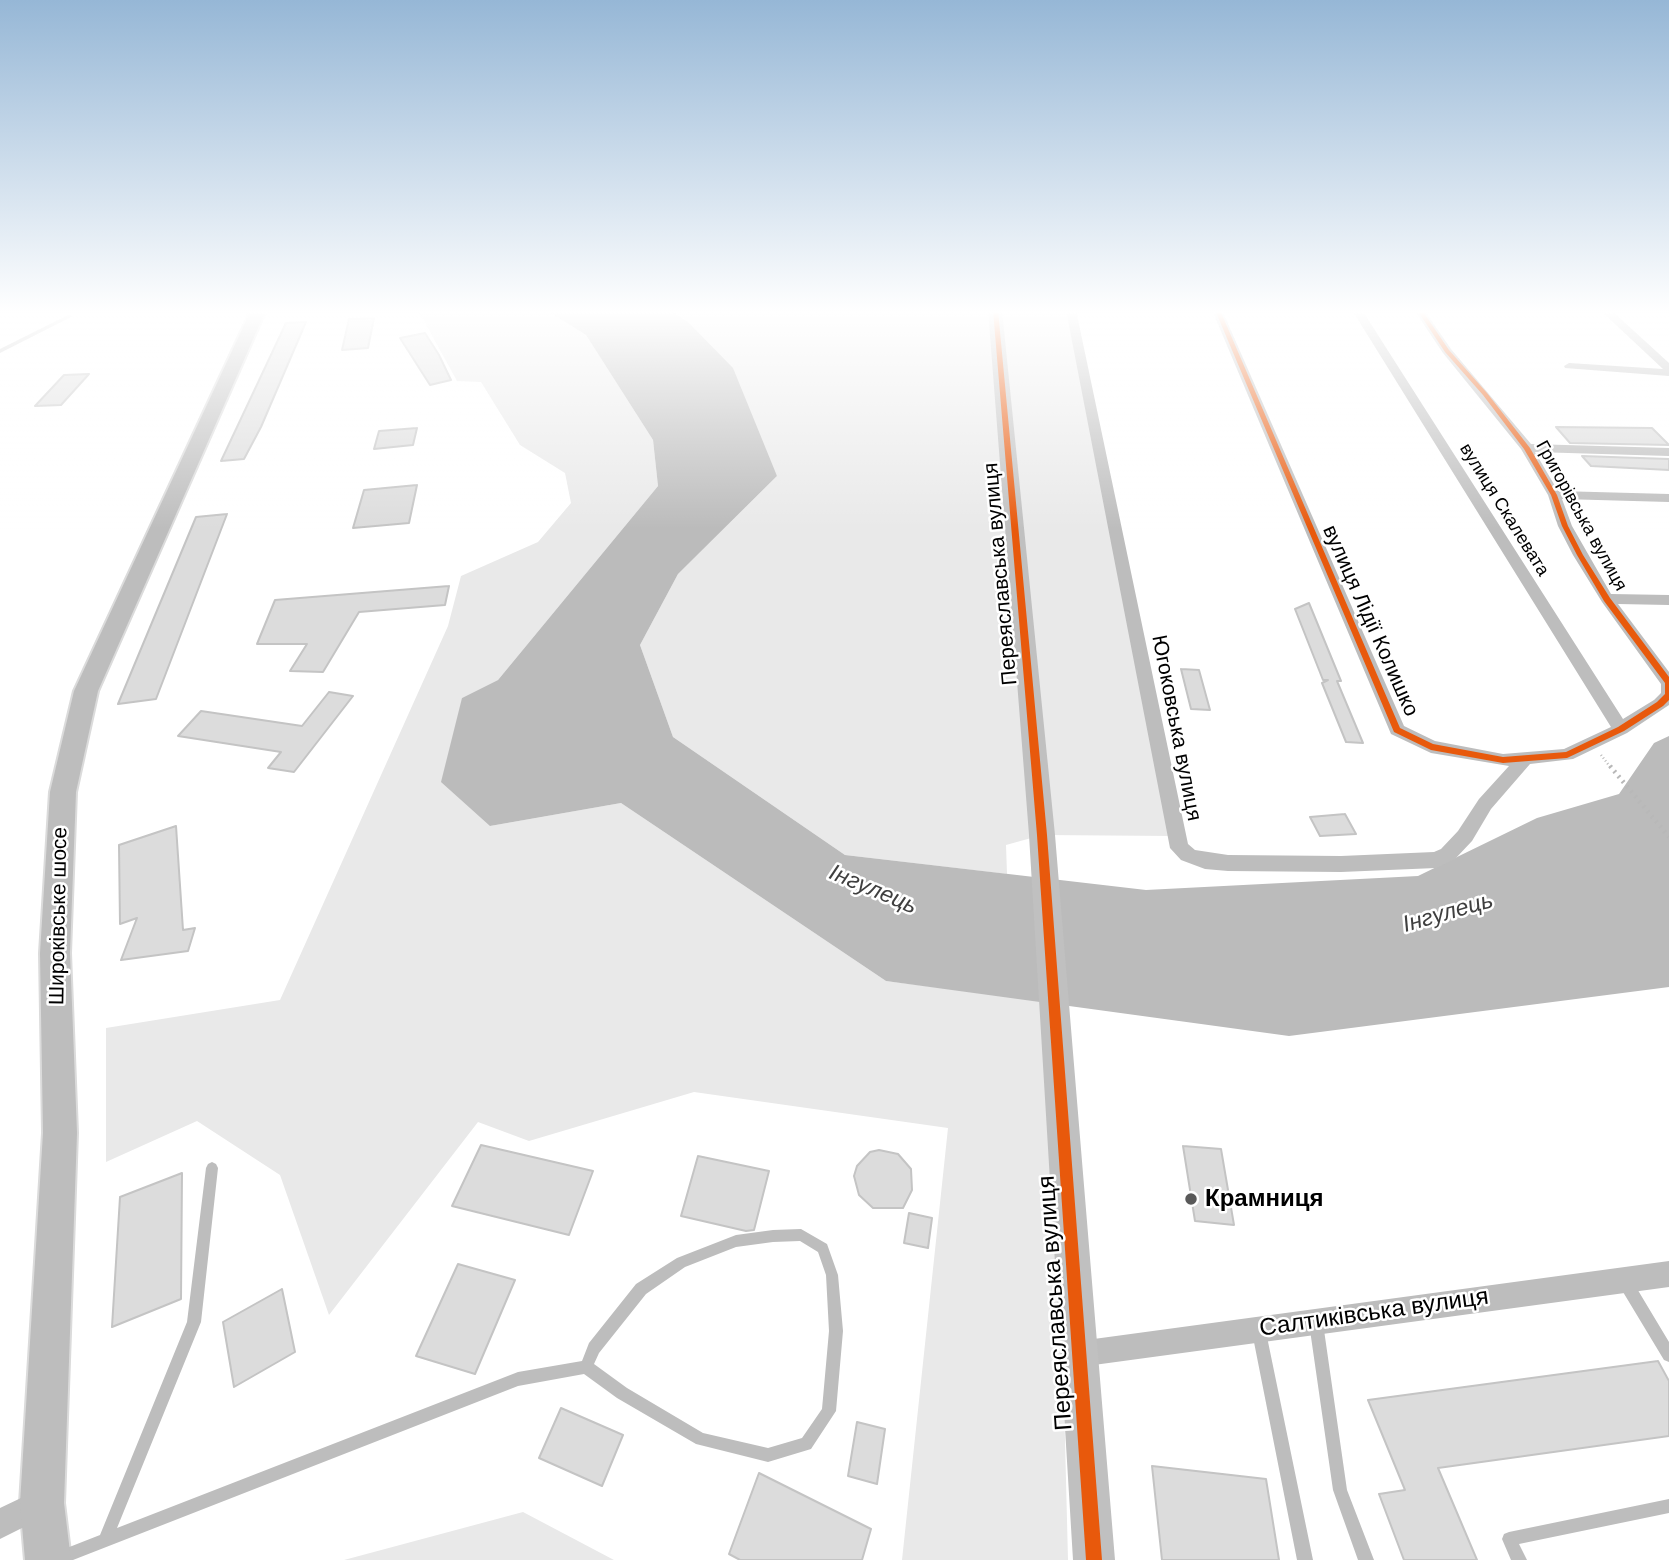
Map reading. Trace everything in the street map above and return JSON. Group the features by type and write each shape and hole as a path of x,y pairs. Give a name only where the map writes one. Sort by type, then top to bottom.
{"main road":[{"name":"Широківське шосе","path":"48,1560 42,1503 60,1133 55,953 63,792 86,691 226,383"}],"street":[{"name":"Переяславська вулиця","path":"1002,383 1042,835 1094,1560"},
{"name":"Югоковська вулиця","path":"1086,383 1179,848 1188,855 1205,861 1228,863 1341,864 1436,860 1448,854 1465,836 1485,804 1524,760"},
{"name":"вулиця Лідії Колишко","path":"1248,383 1397,730 1431,747 1467,755 1524,760 1567,755 1620,729"},
{"name":"вулиця Скалевата","path":"1403,383 1620,729"},
{"name":"Григорівська вулиця","path":"1475,383 1527,448 1554,495 1564,526 1607,599 1669,683 1669,695 1660,704 1620,729"},
{"name":"Григорівська вулиця","path":"1527,448 1669,452"},
{"path":"1554,495 1669,498"},
{"path":"1607,599 1669,600"},
{"name":"Салтиківська вулиця","path":"1079,1354 1669,1274"},
{"path":"0,1524 42,1503"}],"lane":[{"path":"105,1540 194,1322 212,1168"},
{"path":"54,1560 518,1379 586,1367 622,1393 701,1438 768,1455 806,1444 829,1411 836,1331 832,1275 823,1248 801,1235 773,1236 736,1241 681,1262 640,1289 594,1348 586,1367"},
{"path":"1624,1280 1669,1355"},
{"path":"1316,1320 1340,1490 1366,1560"},
{"path":"1259,1328 1305,1560"},
{"path":"1519,1560 1509,1539 1669,1507"}],"path":[{"path":"1599,752 1669,837"}],"shaded area":[{"path":"481,383 617,383 653,440 658,486 498,680 462,698 490,826 621,803 886,981 1054,1002 1068,1560 902,1560 948,1128 694,1092 529,1141 478,1122 329,1315 280,1175 197,1121 106,1162 106,1028 280,1000 448,626 461,576 538,542 571,503 565,473 520,445"},
{"path":"723,383 1085,383 1175,836 1042,835 1006,845 1007,874 845,855 673,737 640,645 678,574 777,476"},
{"path":"523,1512 614,1560 344,1560"}],"water":[{"name":"Інгулець","path":"617,383 739,383 777,476 678,574 640,645 673,737 845,855 1146,890 1418,876 1537,818 1619,794 1654,743 1669,736 1669,987 1289,1036 886,981 621,803 490,826 441,782 462,698 498,680 658,486 653,440"}],"building":[{"path":"57,383 81,383 61,405 35,406"},
{"path":"258,383 280,383 244,459 221,461"},
{"path":"1556,427 1652,428 1669,445 1570,443"},
{"path":"417,428 413,445 374,449 379,431"},
{"path":"1582,456 1669,459 1669,470 1591,466"},
{"path":"417,485 409,523 353,528 364,490"},
{"path":"227,514 156,699 118,704 196,517"},
{"path":"449,586 445,605 359,612 323,672 290,671 307,644 257,644 275,600"},
{"path":"1309,603 1363,743 1346,742 1322,683 1328,680 1323,680 1295,609"},
{"path":"1181,669 1199,670 1210,710 1191,709"},
{"path":"329,692 353,696 294,772 268,768 281,752 178,736 201,711 302,726"},
{"path":"1345,814 1356,834 1320,836 1310,817"},
{"path":"176,826 183,930 195,928 188,951 121,960 137,918 120,924 119,845"},
{"path":"481,1145 593,1171 569,1235 452,1206"},
{"path":"1183,1146 1221,1149 1234,1225 1195,1221"},
{"path":"879,1150 898,1154 911,1169 912,1190 903,1208 873,1208 859,1195 854,1176 857,1166 870,1152"},
{"path":"698,1156 769,1171 754,1230 746,1231 681,1216"},
{"path":"182,1173 181,1299 112,1327 120,1197"},
{"path":"909,1213 932,1218 928,1248 904,1243"},
{"path":"458,1264 515,1280 475,1374 416,1356"},
{"path":"282,1289 295,1352 234,1387 223,1322"},
{"path":"1658,1361 1669,1381 1669,1436 1438,1468 1477,1560 1404,1560 1379,1494 1405,1490 1368,1400"},
{"path":"561,1408 623,1435 602,1486 539,1458"},
{"path":"857,1422 885,1429 877,1484 848,1476"},
{"path":"1152,1466 1266,1479 1279,1560 1162,1560"},
{"path":"759,1473 871,1529 862,1560 740,1560 729,1554"}],"cycle path":[{"path":"1002,383 1042,835 1094,1560"},
{"path":"1248,383 1397,730 1431,747 1503,760 1567,755 1621,729 1660,704 1669,695 1669,683 1607,599 1580,555 1565,526 1554,495 1527,448 1475,383"}],"place":[{"name":"Крамниця","path":"1191,1199"}]}
